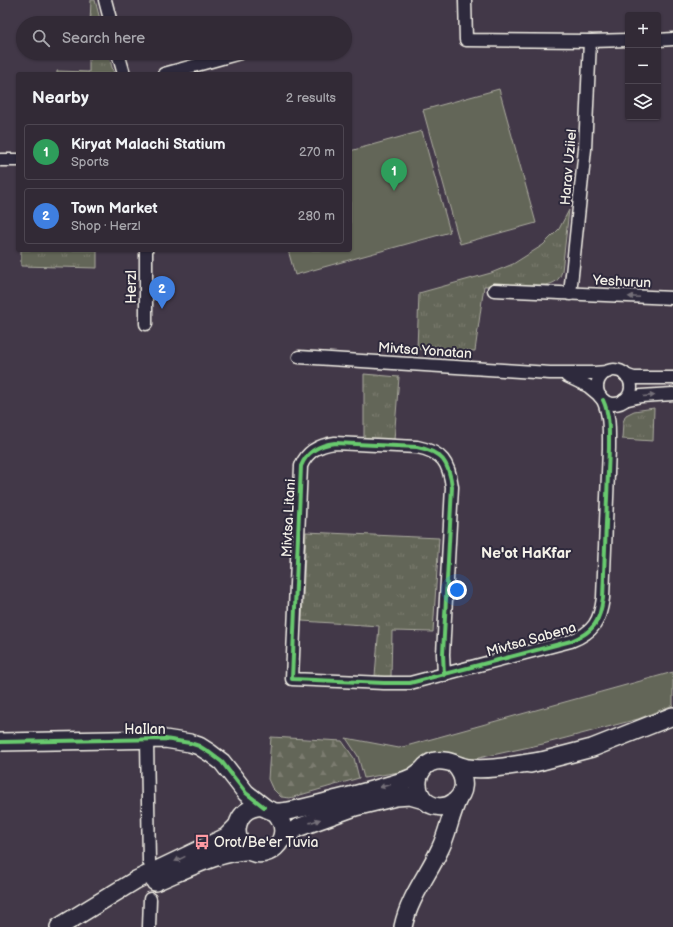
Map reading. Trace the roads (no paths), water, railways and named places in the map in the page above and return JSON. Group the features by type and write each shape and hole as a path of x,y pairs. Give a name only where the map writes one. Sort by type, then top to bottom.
{"main road":[{"path":"281,840 297,828 355,807 396,797 410,796 437,806 452,804 467,787 480,779 592,748 673,716"},
{"name":"HaIlan","path":"0,742 178,740 200,746 222,762 246,793 269,810"},
{"path":"59,927 136,880 226,837 252,808 294,810 390,785 414,777 426,765 433,762 441,760 448,761 461,771 464,778 464,786 452,812 444,840 422,880 405,916 403,927"},
{"path":"455,765 468,768 482,768 541,761"},
{"path":"421,771 418,779 420,794 438,812 441,819 444,840"},
{"name":"HaIlan","path":"237,782 244,806 240,821"},
{"path":"68,927 141,888 218,857 241,850 257,853 271,851 281,840 283,825 280,818 269,810"},
{"path":"240,821 237,834 239,841 250,851"}],"street":[{"path":"105,0 109,16"},
{"path":"465,0 466,40 590,42 625,40"},
{"path":"661,40 673,39"},
{"name":"Harav Uziiel","path":"570,294 585,150 590,42"},
{"path":"120,60 123,72"},
{"path":"171,72 215,60"},
{"path":"0,160 16,160"},
{"name":"Herzl","path":"146,252 146,324"},
{"name":"Yeshurun","path":"494,290 673,298"},
{"name":"Mivtsa Yonatan","path":"299,357 563,374 588,386 601,398"},
{"path":"673,378 634,378 615,370 607,372 600,377 598,382 598,392 601,398 612,404 641,396 673,394"},
{"name":"Mivtsa Yonatan","path":"550,373 607,372"},
{"path":"623,401 629,394 630,389 628,379 625,375"},
{"name":"Mivtsa Sabena","path":"292,679 398,684 417,682 572,641 584,636 596,623 600,615 603,598 610,427 606,406 601,398"},
{"name":"Mivtsa Sabena","path":"609,448 616,414 623,401"},
{"name":"Mivtsa Litani","path":"292,679 301,466 304,458 325,444 428,449 435,452 448,466 452,487 443,654 444,675"},
{"path":"147,740 149,862"},
{"path":"149,927 150,899"}],"place":[{"name":"Kiryat Malachi Statium","path":"394,191"},
{"name":"Town Market","path":"162,309"},
{"name":"Orot/Be'er Tuvia","path":"202,842"}],"district":[{"name":"Ne'ot HaKfar","path":"526,553"}]}
